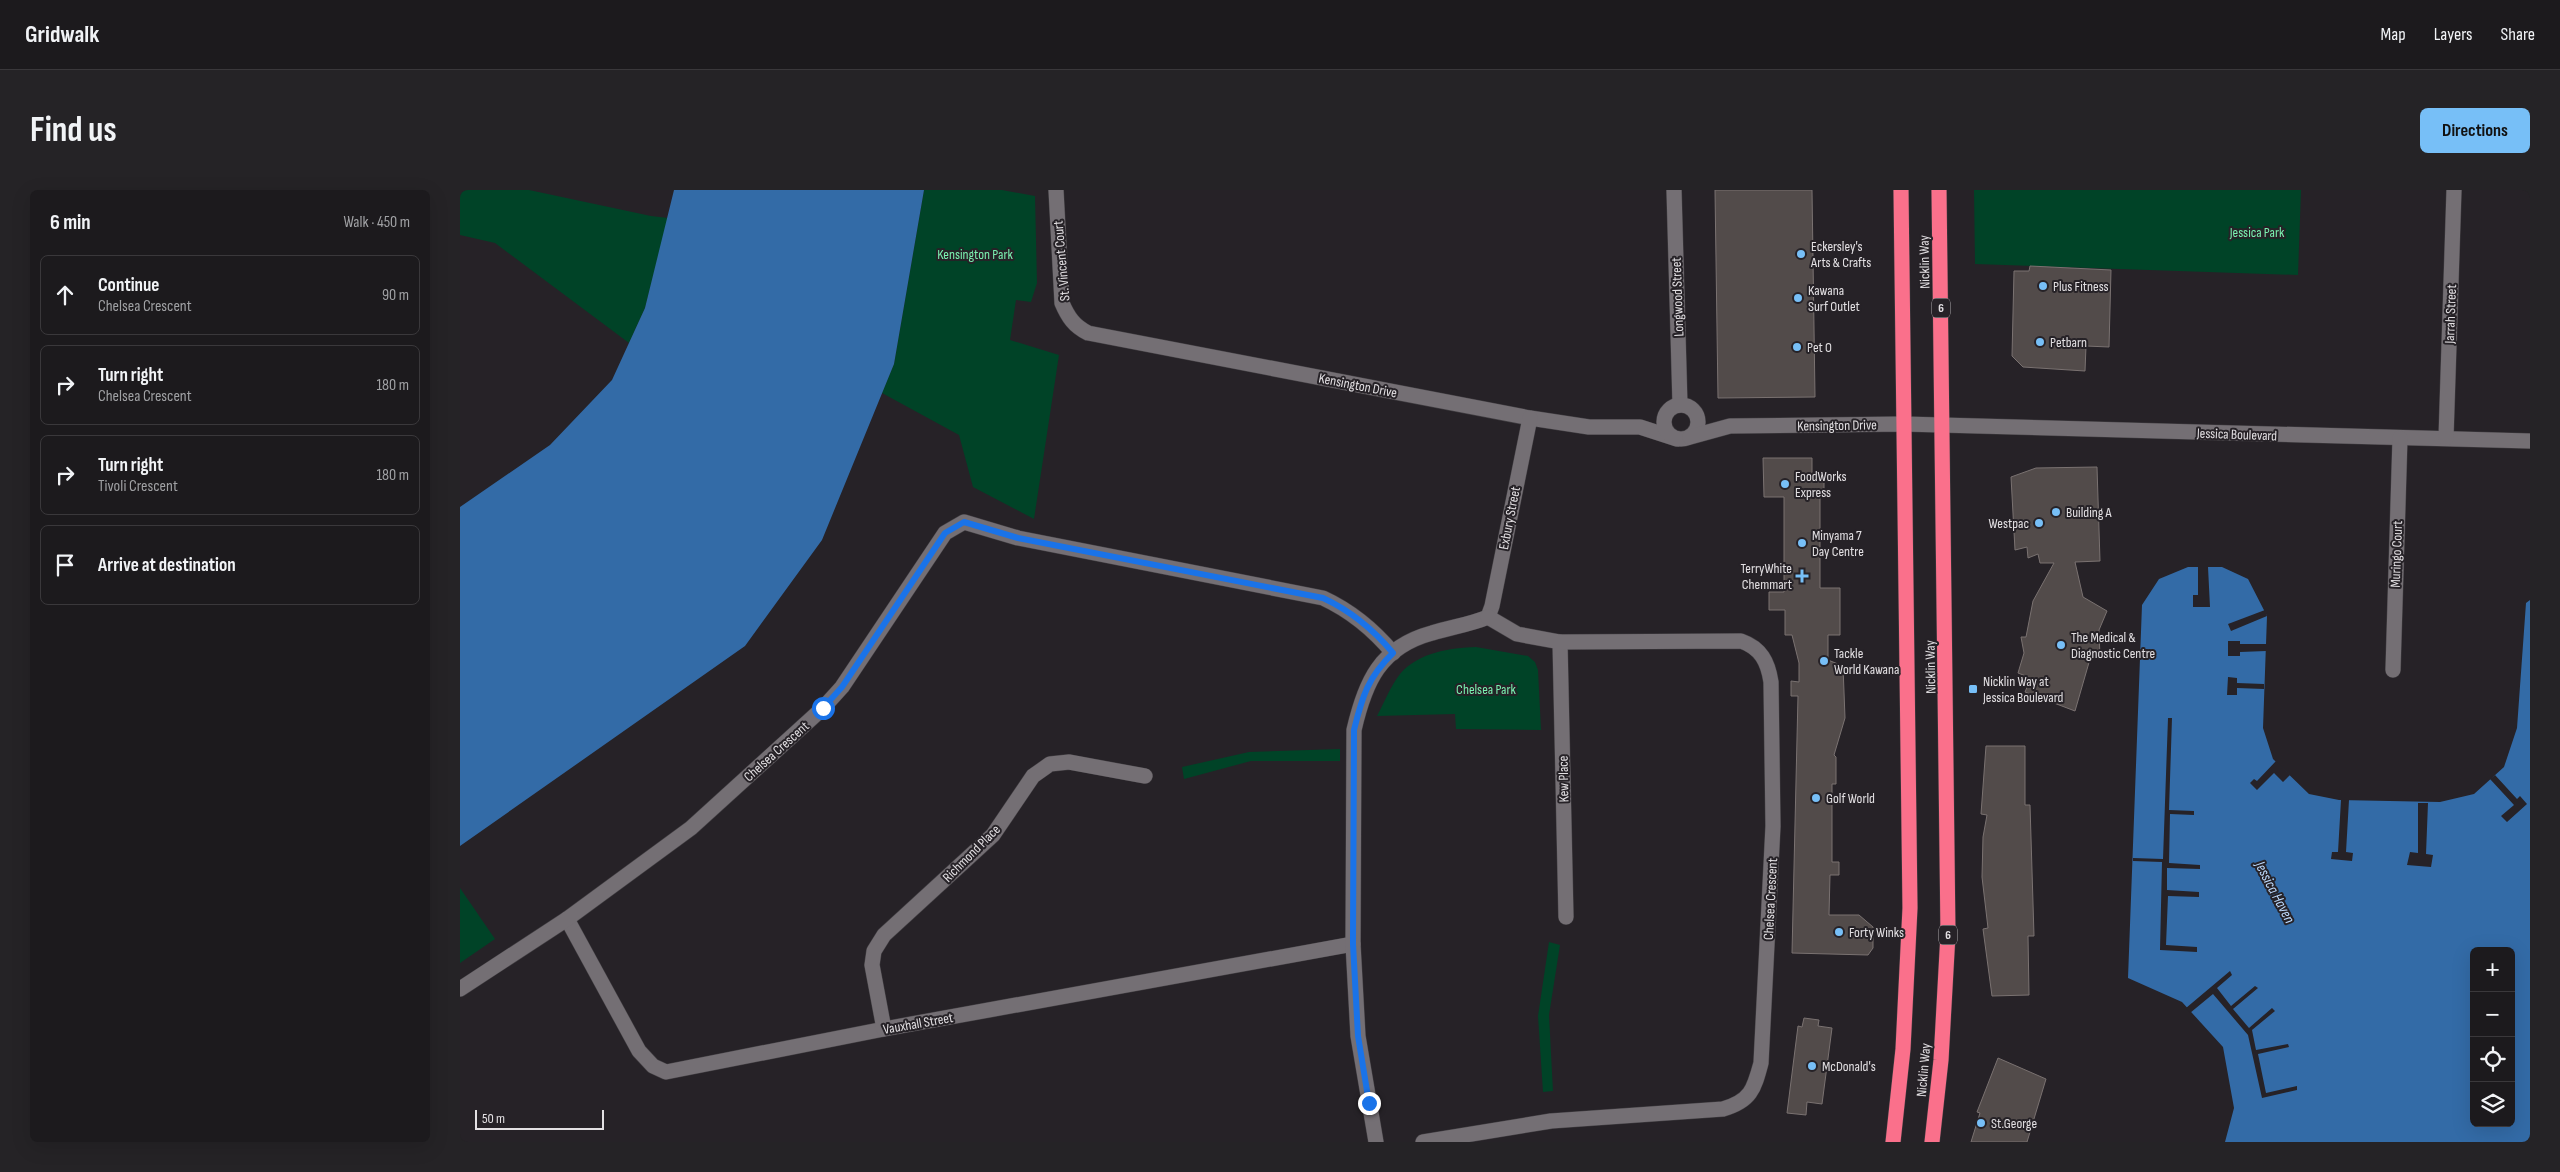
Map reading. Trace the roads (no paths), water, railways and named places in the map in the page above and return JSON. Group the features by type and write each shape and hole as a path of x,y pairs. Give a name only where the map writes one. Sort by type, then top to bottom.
{"highway":[{"name":"Nicklin Way","path":"1893,1142 1904,1049 1910,908 1901,190"},
{"name":"Nicklin Way","path":"1932,1142 1941,1060 1948,934 1939,190"}],"street":[{"name":"St. Vincent Court","path":"1056,190 1062,303 1067,316 1078,328"},
{"name":"Longwood Street","path":"1674,190 1680,405"},
{"name":"Jarrah Street","path":"2446,438 2454,190"},
{"name":"Kensington Drive","path":"1078,328 1088,333 1530,418 1589,427 1640,428 1684,438 1730,426 1904,424 1943,426"},
{"path":"1680,405 1692,409 1696,414 1698,427 1684,438 1666,431 1664,418 1673,407 1680,405"},
{"name":"Kensington Drive","path":"1696,414 1730,426"},
{"name":"Exbury Street","path":"1488,617 1492,606 1530,418"},
{"name":"Kensington Drive","path":"1640,428 1664,418"},
{"name":"Jessica Boulevard","path":"1943,426 2530,441"},
{"name":"Muringo Court","path":"2393,670 2400,438"},
{"name":"Chelsea Crescent","path":"460,989 567,919 691,828 823,708 842,687 945,533 964,522 1018,538 1323,598 1346,608 1380,638 1393,653"},
{"path":"1376,1142 1358,1036 1353,944 1354,730 1362,696 1376,669 1393,653 1413,640 1429,633 1472,624 1488,617"},
{"name":"Chelsea Crescent","path":"1423,1142 1551,1121 1723,1110 1736,1106 1749,1097 1762,1063 1773,826 1771,682 1769,666 1761,653 1751,645 1741,641 1560,642 1517,634 1488,617"},
{"name":"Kew Place","path":"1560,642 1566,916"},
{"name":"Richmond Place","path":"884,1029 872,966 874,951 884,935 993,836 1033,776 1050,764 1068,762 1145,776"},
{"name":"Vauxhall Street","path":"567,919 639,1051 653,1066 666,1072 884,1029 1353,944"}],"water":[{"path":"674,190 924,190 894,364 822,540 745,646 460,846 460,507 550,445 612,380 645,308"},
{"name":"Jessica Haven","path":"2188,567 2222,567 2248,579 2267,616 2263,728 2273,759 2309,794 2339,800 2440,802 2474,794 2504,767 2517,728 2526,603 2530,600 2530,1142 2225,1142 2234,1108 2223,1047 2182,1002 2128,978 2142,605 2159,579"}],"place":[{"name":"Eckersley's Arts & Crafts","path":"1801,254"},
{"name":"Plus Fitness","path":"2043,286"},
{"name":"Kawana Surf Outlet","path":"1798,298"},
{"name":"Petbarn","path":"2040,342"},
{"name":"Pet O","path":"1797,347"},
{"name":"FoodWorks Express","path":"1785,484"},
{"name":"Building A","path":"2056,512"},
{"name":"Westpac","path":"2039,523"},
{"name":"Minyama 7 Day Centre","path":"1802,543"},
{"name":"TerryWhite Chemmart","path":"1802,576"},
{"name":"The Medical & Diagnostic Centre","path":"2061,645"},
{"name":"Tackle World Kawana","path":"1824,661"},
{"name":"Nicklin Way at Jessica Boulevard","path":"1973,689"},
{"name":"Golf World","path":"1816,798"},
{"name":"Forty Winks","path":"1839,932"},
{"name":"McDonald's","path":"1812,1066"},
{"name":"St.George","path":"1981,1123"}],"park label":[{"name":"Jessica Park","path":"2257,232"},
{"name":"Kensington Park","path":"975,254"},
{"name":"Chelsea Park","path":"1486,689"}]}
